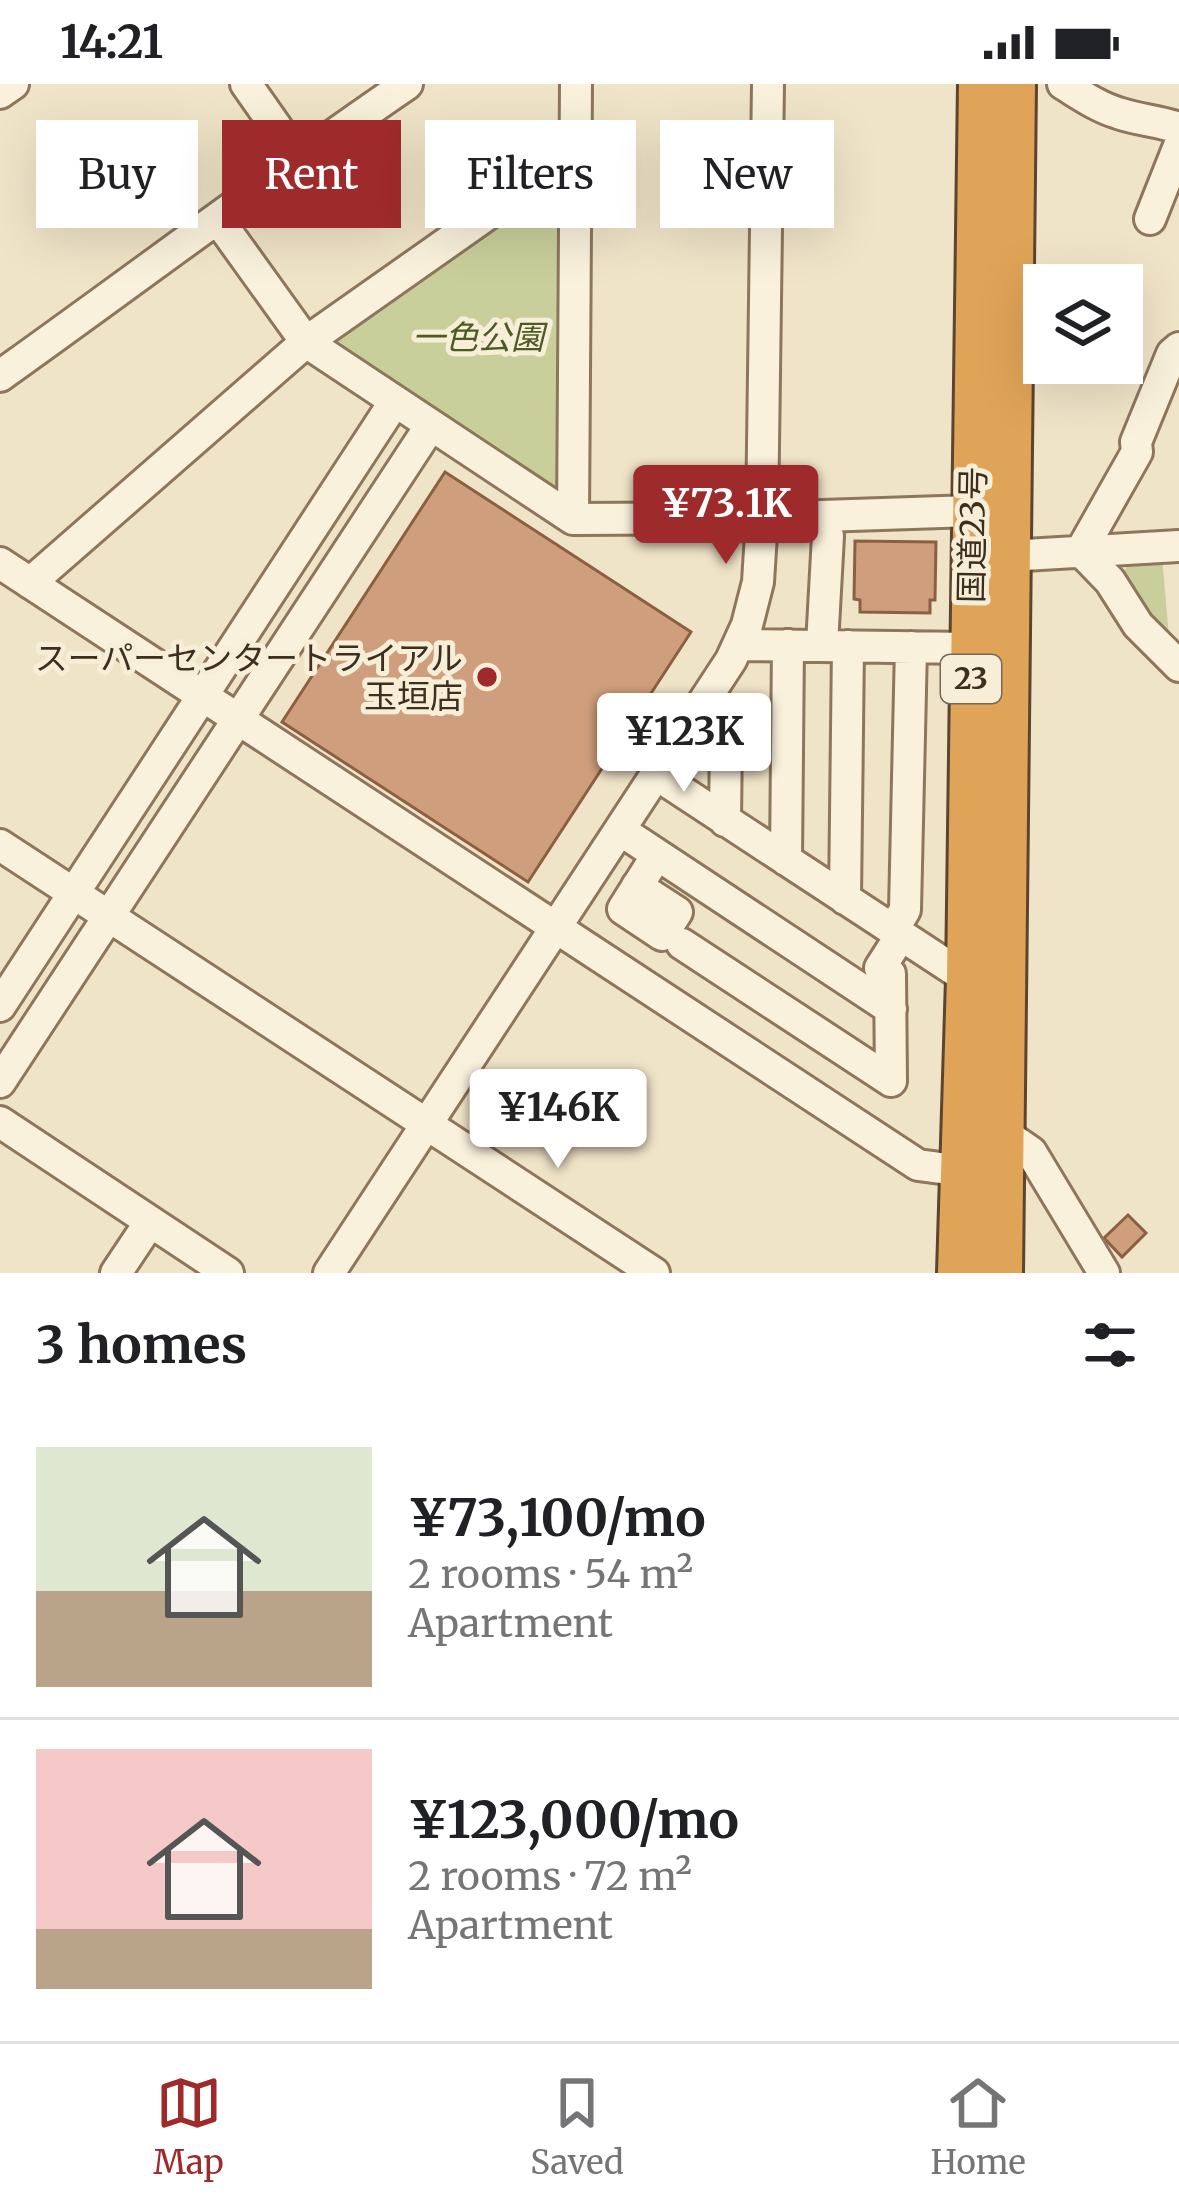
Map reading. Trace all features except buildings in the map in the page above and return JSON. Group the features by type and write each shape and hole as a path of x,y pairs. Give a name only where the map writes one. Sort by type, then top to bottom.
{"highway":[{"name":"国道23号","path":"959,1273 968,979 980,84"},
{"name":"国道23号","path":"1000,1273 1014,84"}],"street":[{"path":"0,93 13,84"},
{"path":"246,84 271,120"},
{"path":"354,120 407,84"},
{"path":"576,84 576,120"},
{"path":"329,1273 739,645 758,582 762,518 768,84"},
{"path":"1063,84 1121,115 1179,128"},
{"path":"1150,219 1179,146"},
{"path":"0,376 222,219"},
{"path":"219,221 306,342 574,519 972,511"},
{"path":"30,583 306,342 468,228"},
{"path":"574,519 576,228"},
{"path":"1081,551 1137,452 1136,442 1178,346"},
{"path":"0,1006 395,401"},
{"path":"0,1082 430,425"},
{"path":"827,536 845,899"},
{"path":"1008,556 1179,546"},
{"path":"1081,551 1110,580 1138,625 1179,666"},
{"path":"0,563 919,1165 963,1171"},
{"path":"739,645 971,647"},
{"path":"786,860 788,645"},
{"path":"682,944 891,1081 890,974 880,968 905,910 911,647"},
{"path":"725,821 726,737"},
{"path":"657,775 968,979"},
{"path":"620,830 891,1009"},
{"path":"0,845 654,1273"},
{"path":"637,886 658,856"},
{"path":"0,1122 228,1273"},
{"path":"1002,1132 1031,1152 1105,1273"},
{"path":"116,1273 150,1222"}],"green space":[{"name":"一色公園","path":"482,228 568,228 565,484 552,494 332,343 333,333"},
{"path":"1162,556 1169,637 1146,618 1121,576 1132,558"}],"place":[{"name":"スーパーセンタートライアル 玉垣店","path":"487,677"}]}
